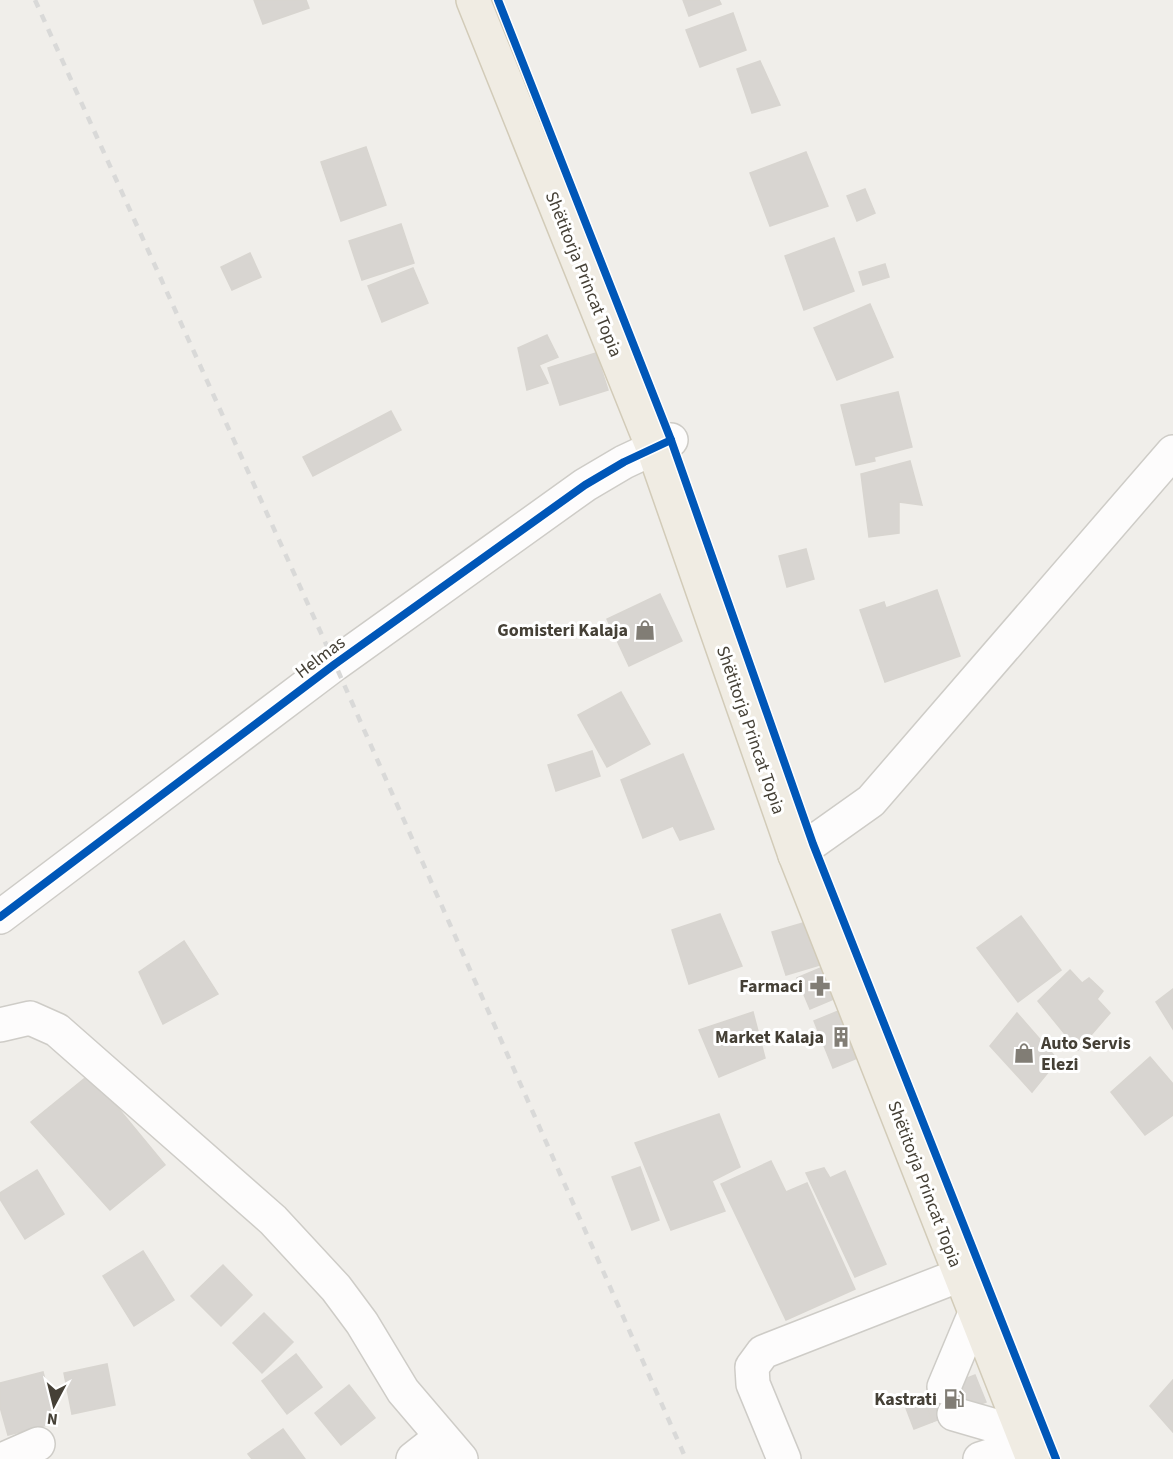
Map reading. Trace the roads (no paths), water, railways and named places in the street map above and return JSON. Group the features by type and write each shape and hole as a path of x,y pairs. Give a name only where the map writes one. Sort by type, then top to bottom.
{"main road":[{"name":"Shëtitorja Princat Topia","path":"473,0 662,444 795,855 1027,1446"}],"street":[{"name":"Helmas","path":"0,917 336,664 547,512 606,472 662,444"},
{"path":"795,855 871,801 1173,452"},
{"path":"0,1025 30,1018 57,1030 101,1066 273,1220 336,1288 362,1323 402,1391 451,1448 413,1459"},
{"path":"784,1459 753,1384 752,1367 763,1352 960,1275"},
{"path":"975,1313 949,1400 1027,1446"},
{"path":"4,1459 38,1444"},
{"path":"980,1459 1027,1446"}],"railway":[{"path":"35,0 335,664 686,1459"}],"place":[{"name":"Gomisteri Kalaja","path":"645,630"},
{"name":"Farmaci","path":"820,986"},
{"name":"Market Kalaja","path":"841,1037"},
{"name":"Auto Servis Elezi","path":"1024,1053"},
{"name":"Kastrati","path":"954,1399"}]}
